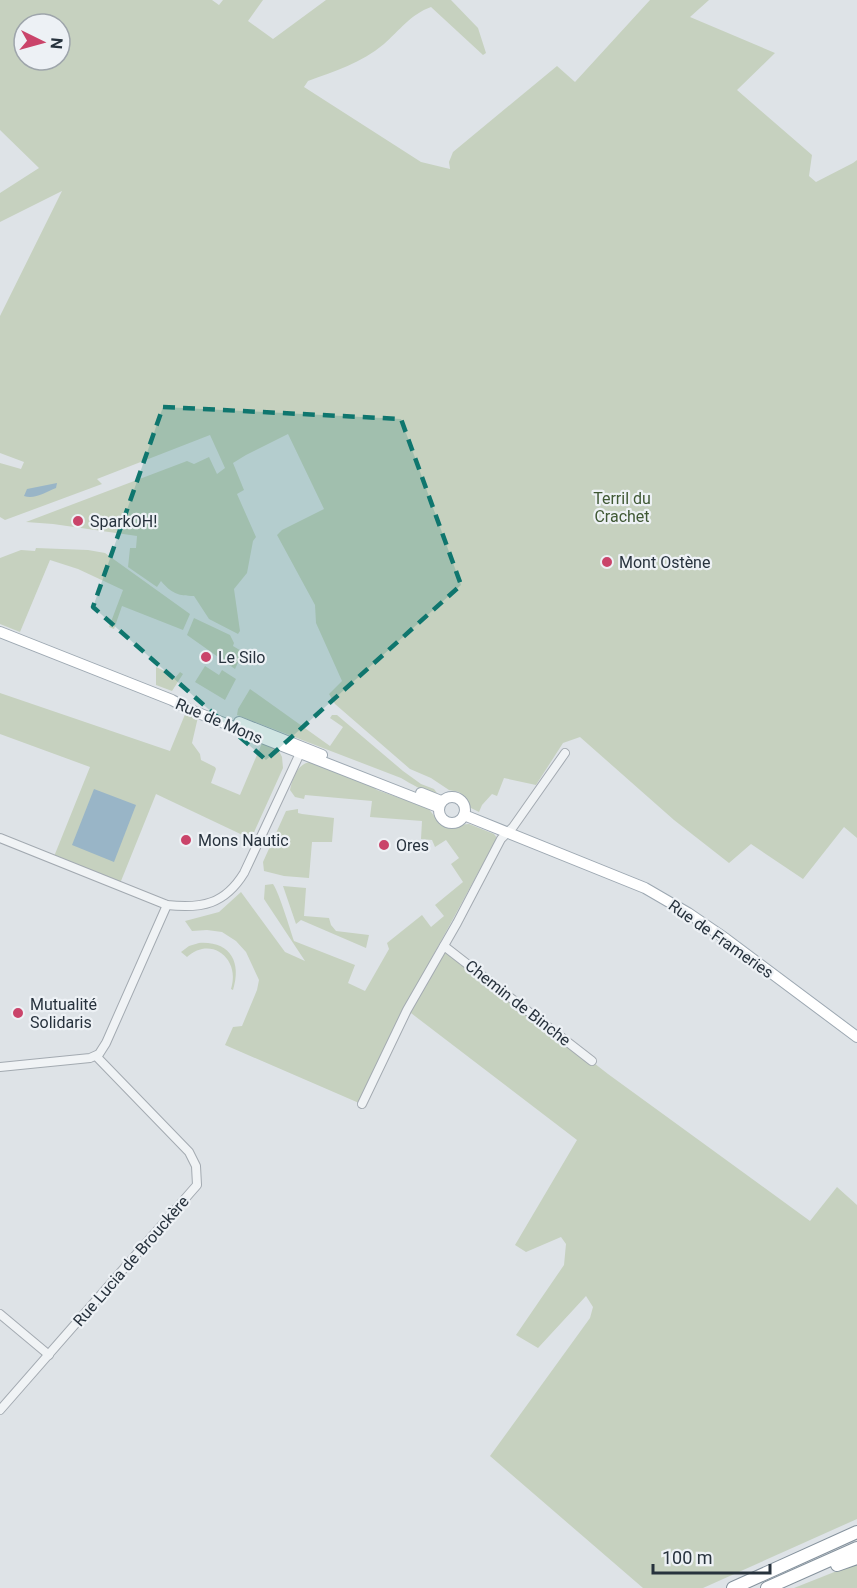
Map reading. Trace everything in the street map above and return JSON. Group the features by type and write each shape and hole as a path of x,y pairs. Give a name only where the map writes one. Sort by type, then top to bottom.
{"highway":[{"path":"733,1588 857,1532"},
{"path":"767,1588 857,1548"},
{"path":"801,1573 818,1571 857,1558"}],"main road":[{"name":"Rue de Mons","path":"0,632 188,709 250,730 440,804"},
{"path":"451,796 460,799 465,807 464,815 459,820 449,823 442,819 440,804 451,796"},
{"path":"464,815 507,833"},
{"name":"Rue de Frameries","path":"507,833 645,888 668,900 726,939 857,1037"}],"street":[{"path":"0,838 168,905 181,907 210,903 224,898 236,886 244,873 301,751"},
{"path":"362,1104 407,1010 501,838 565,753"},
{"path":"0,1067 96,1056 106,1043 168,905"},
{"name":"Chemin de Binche","path":"444,945 592,1061"},
{"name":"Rue Lucia de Brouckère","path":"0,1410 197,1185 196,1166 189,1152 96,1056"},
{"path":"0,1314 49,1355"}],"highlighted area":[{"path":"163,407 401,419 461,585 266,760 93,607"}],"green space":[{"name":"Terril du Crachet","path":"0,0 212,0 219,5 223,0 263,0 248,21 273,39 326,0 451,0 478,28 486,53 483,55 431,7 411,18 384,44 366,56 348,66 308,81 304,87 421,162 450,169 449,162 453,152 557,66 575,82 650,0 709,0 690,17 775,53 737,90 812,155 809,176 816,182 857,160 857,838 844,827 803,879 751,844 729,863 674,820 580,737 563,743 536,785 504,778 497,796 492,794 479,812 469,807 459,792 449,790 431,778 410,769 335,704 329,694 342,681 316,623 315,605 277,535 282,530 324,509 288,434 233,463 244,490 237,494 256,537 253,541 247,573 234,589 240,631 238,634 209,619 194,596 175,593 161,581 157,587 128,567 130,548 136,548 137,536 26,522 187,461 194,464 209,457 217,474 225,468 210,435 97,479 102,484 5,520 0,517 0,463 21,469 24,462 0,453 0,316 62,191 0,222 0,193 39,168 0,130"},
{"path":"36,548 105,553 190,614 183,630 122,606 114,629 109,627 123,590 78,569 50,560 20,632 0,624 0,558 21,550 35,551"},
{"path":"194,618 230,635 233,646 243,652 235,669 187,635"},
{"path":"205,666 219,675 222,670 236,679 225,700 195,682"},
{"path":"156,667 175,678 180,672 183,674 172,691 156,685"},
{"path":"250,689 330,746 343,727 330,718 332,715 337,715 403,771 437,793 237,715"},
{"path":"0,693 170,751 186,712 198,717 192,743 200,754 201,760 216,769 211,783 240,795 262,743 278,749 282,757 283,768 251,839 156,794 119,886 53,859 90,767 0,734"},
{"path":"309,762 428,808 444,826 469,824 494,834 497,838 404,1009 359,1103 225,1045 233,1027 242,1026 259,980 246,952 236,941 222,932 192,931 185,921 219,912 241,892 285,952 305,961 264,899 265,885 273,884 294,941 355,965 348,983 365,991 389,949 387,943 422,915 431,927 444,916 435,905 463,882 451,864 459,858 446,840 435,847 432,840 421,839 422,821 370,817 372,801 305,795 304,799 295,797 290,790 294,777 301,766"},
{"path":"298,809 298,813 334,818 332,842 312,842 309,878 284,876 264,871 263,862 286,811"},
{"path":"283,886 306,888 304,916 329,918 336,931 369,935 366,948 301,920 296,924"},
{"path":"199,943 219,946 231,955 236,971 233,990 231,989 232,968 222,954 205,948 187,957 181,952"},
{"path":"444,946 608,1074 810,1221 837,1187 857,1205 857,1519 703,1588 643,1588 490,1456 590,1318 593,1307 586,1296 538,1348 516,1335 564,1265 566,1244 561,1237 526,1252 515,1245 577,1140 407,1010"},
{"path":"857,1563 857,1588 794,1588"}],"water":[{"path":"57,483 56,488 40,495 24,496 27,489"},
{"path":"94,789 136,805 114,862 72,845"}],"place":[{"name":"SparkOH!","path":"78,521"},
{"name":"Mont Ostène","path":"607,562"},
{"name":"Le Silo","path":"206,657"},
{"name":"Mons Nautic","path":"186,840"},
{"name":"Ores","path":"384,845"},
{"name":"Mutualité Solidaris","path":"18,1013"}]}
